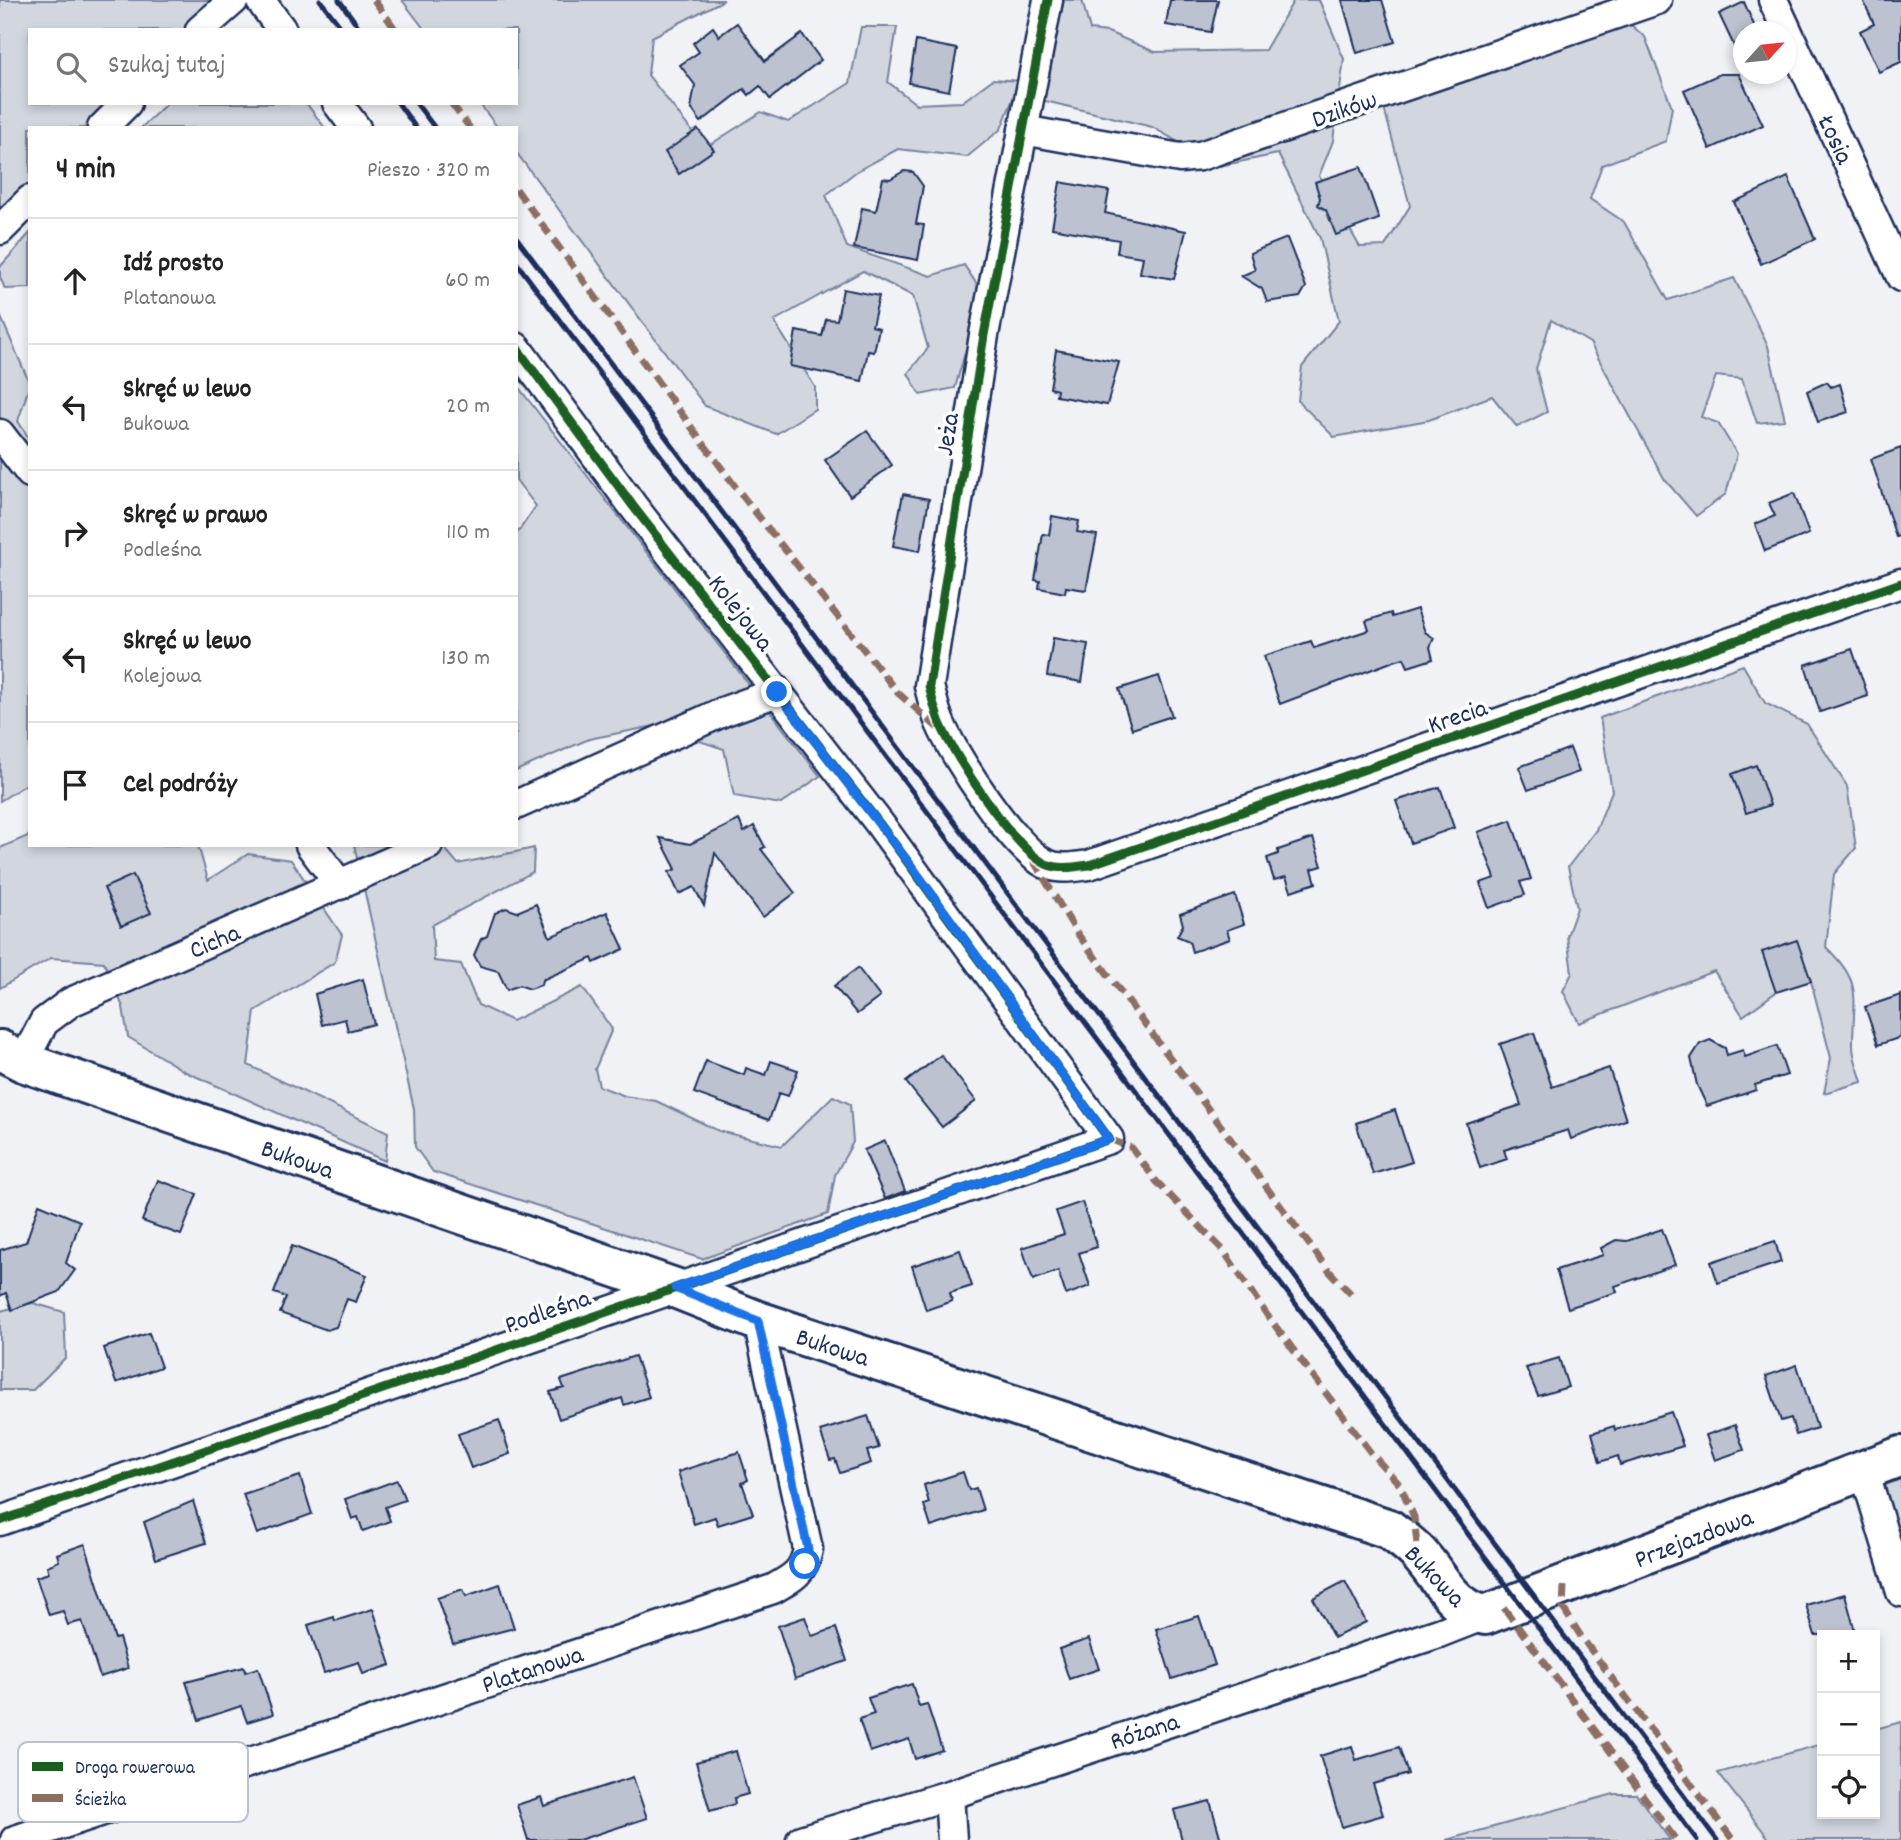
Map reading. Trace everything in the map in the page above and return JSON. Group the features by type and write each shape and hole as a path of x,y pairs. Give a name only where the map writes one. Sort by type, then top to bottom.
{"street":[{"path":"202,28 234,0"},
{"path":"260,0 281,28"},
{"name":"Jeża","path":"1028,850 991,806 961,762 939,721 929,686 984,335 1048,0"},
{"name":"Dzików","path":"1023,130 1180,158 1200,156 1657,0"},
{"name":"Łosia","path":"1773,0 1901,277"},
{"path":"104,126 125,105"},
{"path":"339,105 354,126"},
{"path":"0,230 28,202"},
{"name":"Kolejowa","path":"518,350 633,506 899,850 1109,1139"},
{"path":"0,434 28,470"},
{"name":"Krecia","path":"1028,850 1055,866 1089,865 1901,583"},
{"path":"518,804 725,711 777,692"},
{"path":"312,847 340,885"},
{"name":"Cicha","path":"12,1056 44,1022 71,1002 424,847"},
{"name":"Bukowa","path":"12,1056 675,1288 758,1321 1389,1529 1418,1553 1452,1596 1472,1612 1485,1615"},
{"name":"Podleśna","path":"0,1521 1109,1139"},
{"name":"Platanowa","path":"248,1763 773,1589 797,1576 805,1564 808,1549 758,1321"},
{"name":"Przejazdowa","path":"1485,1615 1901,1456"},
{"path":"1864,1470 1901,1592"},
{"name":"Różana","path":"801,1840 949,1795 1439,1633 1485,1615"},
{"path":"949,1795 952,1840"},
{"name":"Platanowa","path":"15,1840 69,1822"}],"shaded area":[{"path":"0,0 213,0 214,3 188,28 28,28 28,105 110,105 90,126 28,126 28,189 0,217"},
{"path":"402,0 724,0 652,37 648,75 705,148 761,112 788,122 850,83 861,27 897,27 888,82 916,104 962,102 993,79 1020,81 1001,129 967,157 898,149 857,171 826,195 847,247 931,276 964,265 982,292 955,388 920,395 908,373 928,348 913,296 863,271 774,321 815,387 815,409 776,434 705,406 518,155 518,126 496,126 481,105 518,105 518,28 423,28"},
{"path":"1064,0 1082,0 1090,30 1108,32 1155,52 1265,50 1294,0 1319,0 1344,59 1333,141 1319,176 1360,247 1385,246 1410,206 1384,108 1625,20 1645,37 1672,107 1666,141 1602,165 1590,199 1624,222 1668,300 1734,278 1768,346 1785,420 1757,423 1742,379 1716,376 1701,417 1718,423 1737,454 1726,494 1696,516 1665,480 1590,343 1551,320 1536,369 1547,412 1517,427 1492,396 1429,420 1334,437 1298,401 1302,367 1339,321 1320,238 1278,154 1220,166 1152,127 1041,100"},
{"path":"165,105 308,105 323,126 143,126"},
{"path":"28,235 28,288 5,289 0,277 0,267"},
{"path":"0,315 28,379 28,390 18,421 28,437 28,783 0,801"},
{"path":"518,387 820,776 781,804 734,796 724,749 654,726 589,739 518,770 518,532 536,506 518,483"},
{"path":"1743,665 1765,703 1807,724 1847,786 1856,848 1834,874 1826,947 1846,971 1854,991 1853,1049 1862,1082 1824,1093 1831,1058 1811,981 1763,952 1776,992 1743,1016 1714,971 1579,1023 1563,991 1572,973 1567,936 1577,908 1568,867 1596,830 1612,791 1600,718"},
{"path":"28,836 28,847 199,847 208,880 248,854 291,860 342,935 335,962 255,1011 248,1065 388,1132 385,1161 186,1072 128,1037 123,1007 104,962 51,958 0,988 0,848"},
{"path":"354,847 444,847 458,864 534,848 533,872 432,925 434,961 461,964 478,1005 512,1021 582,987 612,1029 595,1069 599,1086 625,1096 656,1101 719,1131 782,1146 833,1096 850,1104 853,1142 835,1175 828,1214 702,1259 433,1172 415,1147 414,1109"},
{"path":"33,1303 64,1312 66,1357 33,1390 0,1390 0,1311"},
{"path":"1901,1479 1901,1565 1875,1489"},
{"path":"1901,1722 1901,1840 1770,1840 1718,1773 1817,1745 1817,1819 1880,1819 1880,1728"},
{"path":"1614,1794 1636,1794 1670,1840 1446,1840"}],"building":[{"path":"1170,0 1218,0 1211,32 1166,25"},
{"path":"1342,0 1382,0 1395,42 1357,53"},
{"path":"1863,0 1901,0 1901,62 1879,72 1860,31 1874,24"},
{"path":"1744,2 1752,21 1733,21 1733,44 1719,14"},
{"path":"737,23 765,61 802,34 821,60 770,99 760,86 749,95 744,89 701,122 691,108 695,85 680,65 699,52 693,43 713,27 719,36"},
{"path":"916,41 957,49 949,91 909,83"},
{"path":"1720,74 1733,74 1733,84 1744,84 1763,125 1710,149 1684,90"},
{"path":"698,129 714,150 679,174 665,152"},
{"path":"1361,167 1379,219 1336,235 1326,210 1318,205 1320,198 1315,182"},
{"path":"904,171 913,172 923,186 916,224 924,225 918,260 854,248 862,208 876,211 883,178 890,179"},
{"path":"1788,177 1815,239 1761,264 1734,202"},
{"path":"1060,182 1109,191 1105,213 1186,231 1174,279 1140,273 1143,257 1117,253 1119,240 1052,228"},
{"path":"1287,238 1306,287 1300,297 1267,302 1262,289 1241,276 1255,270 1250,253"},
{"path":"843,289 879,296 872,326 879,328 874,352 868,351 862,381 790,366 796,331 822,336 826,319 837,320"},
{"path":"1056,350 1119,362 1107,405 1056,396 1057,390 1050,388"},
{"path":"1827,382 1831,387 1840,384 1848,412 1818,422 1807,391"},
{"path":"867,431 892,465 850,496 825,460"},
{"path":"1901,448 1901,536 1896,537 1871,459"},
{"path":"1794,493 1809,534 1765,551 1755,524 1775,516 1769,503"},
{"path":"903,494 929,499 920,551 893,546"},
{"path":"1052,516 1079,521 1077,532 1097,535 1086,590 1066,587 1065,593 1039,588 1040,581 1035,580 1043,534 1049,535"},
{"path":"1417,609 1425,632 1434,638 1430,647 1433,659 1408,667 1404,658 1280,704 1264,656 1311,641 1314,648 1369,630 1366,621"},
{"path":"1053,638 1088,644 1082,682 1047,676"},
{"path":"1852,649 1868,696 1820,712 1805,665"},
{"path":"1159,676 1172,716 1132,729 1119,689"},
{"path":"1570,748 1579,772 1528,790 1519,767"},
{"path":"1756,765 1770,805 1746,813 1732,774"},
{"path":"1440,787 1454,828 1411,843 1396,801"},
{"path":"739,820 744,832 754,826 765,847 761,849 795,893 763,917 715,853 704,906 694,887 679,894 669,872 676,869 660,838 690,844"},
{"path":"1511,820 1531,879 1520,882 1525,895 1489,908 1480,883 1495,878 1478,832"},
{"path":"1313,838 1322,866 1312,869 1316,883 1291,891 1286,877 1274,880 1267,858 1278,854 1278,850"},
{"path":"133,875 151,913 121,926 104,888"},
{"path":"1235,895 1244,924 1227,930 1230,939 1192,952 1189,941 1177,936 1183,925 1180,914"},
{"path":"536,904 550,937 607,912 624,949 594,963 592,958 542,980 541,985 530,989 519,985 507,990 498,971 480,966 474,955 481,939 487,936 495,913 506,908 517,912"},
{"path":"1797,940 1811,981 1776,992 1762,952"},
{"path":"858,968 880,997 857,1014 834,986"},
{"path":"363,979 374,1024 348,1031 345,1019 322,1025 315,994"},
{"path":"1901,995 1901,1037 1878,1045 1865,1007"},
{"path":"1534,1033 1552,1087 1609,1068 1626,1120 1571,1139 1568,1130 1504,1150 1507,1159 1480,1168 1466,1123 1521,1105 1500,1044"},
{"path":"1710,1040 1725,1048 1727,1055 1743,1050 1745,1057 1777,1046 1787,1075 1755,1085 1756,1090 1707,1106 1697,1085 1691,1058 1700,1044"},
{"path":"941,1055 976,1101 942,1127 906,1082"},
{"path":"706,1061 744,1075 746,1068 766,1075 771,1061 798,1070 788,1096 779,1093 769,1120 694,1093"},
{"path":"1395,1110 1412,1162 1373,1174 1356,1123"},
{"path":"885,1141 905,1191 885,1199 864,1150"},
{"path":"158,1180 197,1194 181,1235 142,1221"},
{"path":"1082,1202 1097,1247 1079,1253 1090,1286 1066,1295 1058,1271 1033,1280 1022,1248 1064,1234 1056,1211"},
{"path":"39,1204 80,1221 66,1263 75,1270 59,1292 12,1310 6,1293 0,1296 0,1250 26,1242"},
{"path":"1662,1229 1675,1265 1615,1286 1617,1292 1568,1308 1556,1270 1603,1255 1601,1248 1616,1240 1627,1241"},
{"path":"1775,1241 1781,1262 1718,1283 1711,1262"},
{"path":"292,1246 367,1275 356,1302 347,1299 336,1327 327,1330 280,1313 286,1297 274,1293"},
{"path":"960,1250 972,1286 950,1293 952,1301 926,1310 912,1266"},
{"path":"149,1333 161,1367 116,1383 104,1348"},
{"path":"635,1356 649,1397 624,1405 622,1398 559,1419 550,1392 564,1388 561,1380"},
{"path":"1559,1358 1568,1387 1538,1396 1526,1368"},
{"path":"1797,1365 1817,1428 1796,1435 1791,1418 1781,1421 1766,1376"},
{"path":"1671,1412 1683,1446 1620,1465 1618,1456 1600,1462 1592,1433 1614,1426 1615,1430"},
{"path":"868,1416 879,1448 867,1451 871,1463 840,1473 835,1459 830,1460 820,1431"},
{"path":"499,1420 510,1454 471,1468 458,1434"},
{"path":"1735,1425 1744,1450 1715,1460 1706,1435"},
{"path":"739,1452 748,1480 742,1483 753,1514 718,1525 715,1517 694,1524 678,1472"},
{"path":"963,1472 969,1490 976,1488 983,1510 931,1527 924,1505 929,1503 924,1485"},
{"path":"300,1476 312,1514 257,1534 243,1494"},
{"path":"397,1480 405,1500 385,1507 390,1521 363,1531 358,1517 352,1519 345,1499"},
{"path":"193,1501 206,1543 156,1559 144,1522"},
{"path":"85,1544 115,1639 119,1638 128,1668 100,1677 82,1621 68,1625 63,1611 49,1615 36,1577 49,1573 47,1566 59,1561 57,1554"},
{"path":"1345,1581 1366,1622 1334,1638 1313,1598"},
{"path":"500,1584 514,1628 453,1644 437,1598 463,1589 466,1596"},
{"path":"1845,1594 1855,1630 1817,1630 1815,1635 1806,1605"},
{"path":"373,1609 391,1665 363,1674 359,1662 324,1673 308,1625 334,1617 335,1621"},
{"path":"1199,1616 1215,1665 1172,1679 1156,1629"},
{"path":"805,1617 812,1636 836,1628 847,1661 795,1679 778,1626"},
{"path":"1089,1639 1099,1669 1069,1679 1059,1649"},
{"path":"244,1667 245,1672 258,1668 273,1714 247,1722 241,1706 199,1720 186,1682"},
{"path":"912,1684 919,1706 927,1704 942,1750 915,1759 909,1739 870,1752 859,1719 874,1714 868,1698"},
{"path":"1352,1746 1356,1760 1399,1747 1408,1774 1373,1784 1383,1815 1342,1827 1320,1756"},
{"path":"736,1751 748,1794 734,1798 735,1804 710,1811 696,1762"},
{"path":"633,1777 647,1818 579,1840 528,1840 517,1805 541,1797 544,1806"},
{"path":"1210,1801 1221,1840 1182,1840 1174,1810"}],"railway":[{"path":"320,0 341,28"},
{"path":"339,0 360,28"},
{"path":"399,105 415,126"},
{"path":"418,105 433,126"},
{"path":"518,240 1717,1840"},
{"path":"518,265 1697,1840"}],"marked path":[{"path":"374,0 395,28"},
{"path":"453,105 468,126"},
{"path":"518,192 737,489 898,693 938,728"},
{"path":"1033,860 1077,933 1329,1271 1351,1294"},
{"path":"1109,1139 1132,1148 1156,1181 1223,1250 1267,1315 1371,1453 1400,1485 1414,1517 1418,1553"},
{"path":"1564,1586 1563,1608 1582,1638 1733,1840"},
{"path":"1504,1608 1676,1840"}],"cycle path":[{"path":"1048,0 984,335 929,686 940,723 971,778 1018,840 1046,864 1062,867 1089,865 1901,583"},
{"path":"0,1521 1109,1139 879,823 633,506 518,350"}],"route":[{"path":"777,692 913,868 1109,1139 675,1288 758,1321 808,1549 805,1564"}]}
